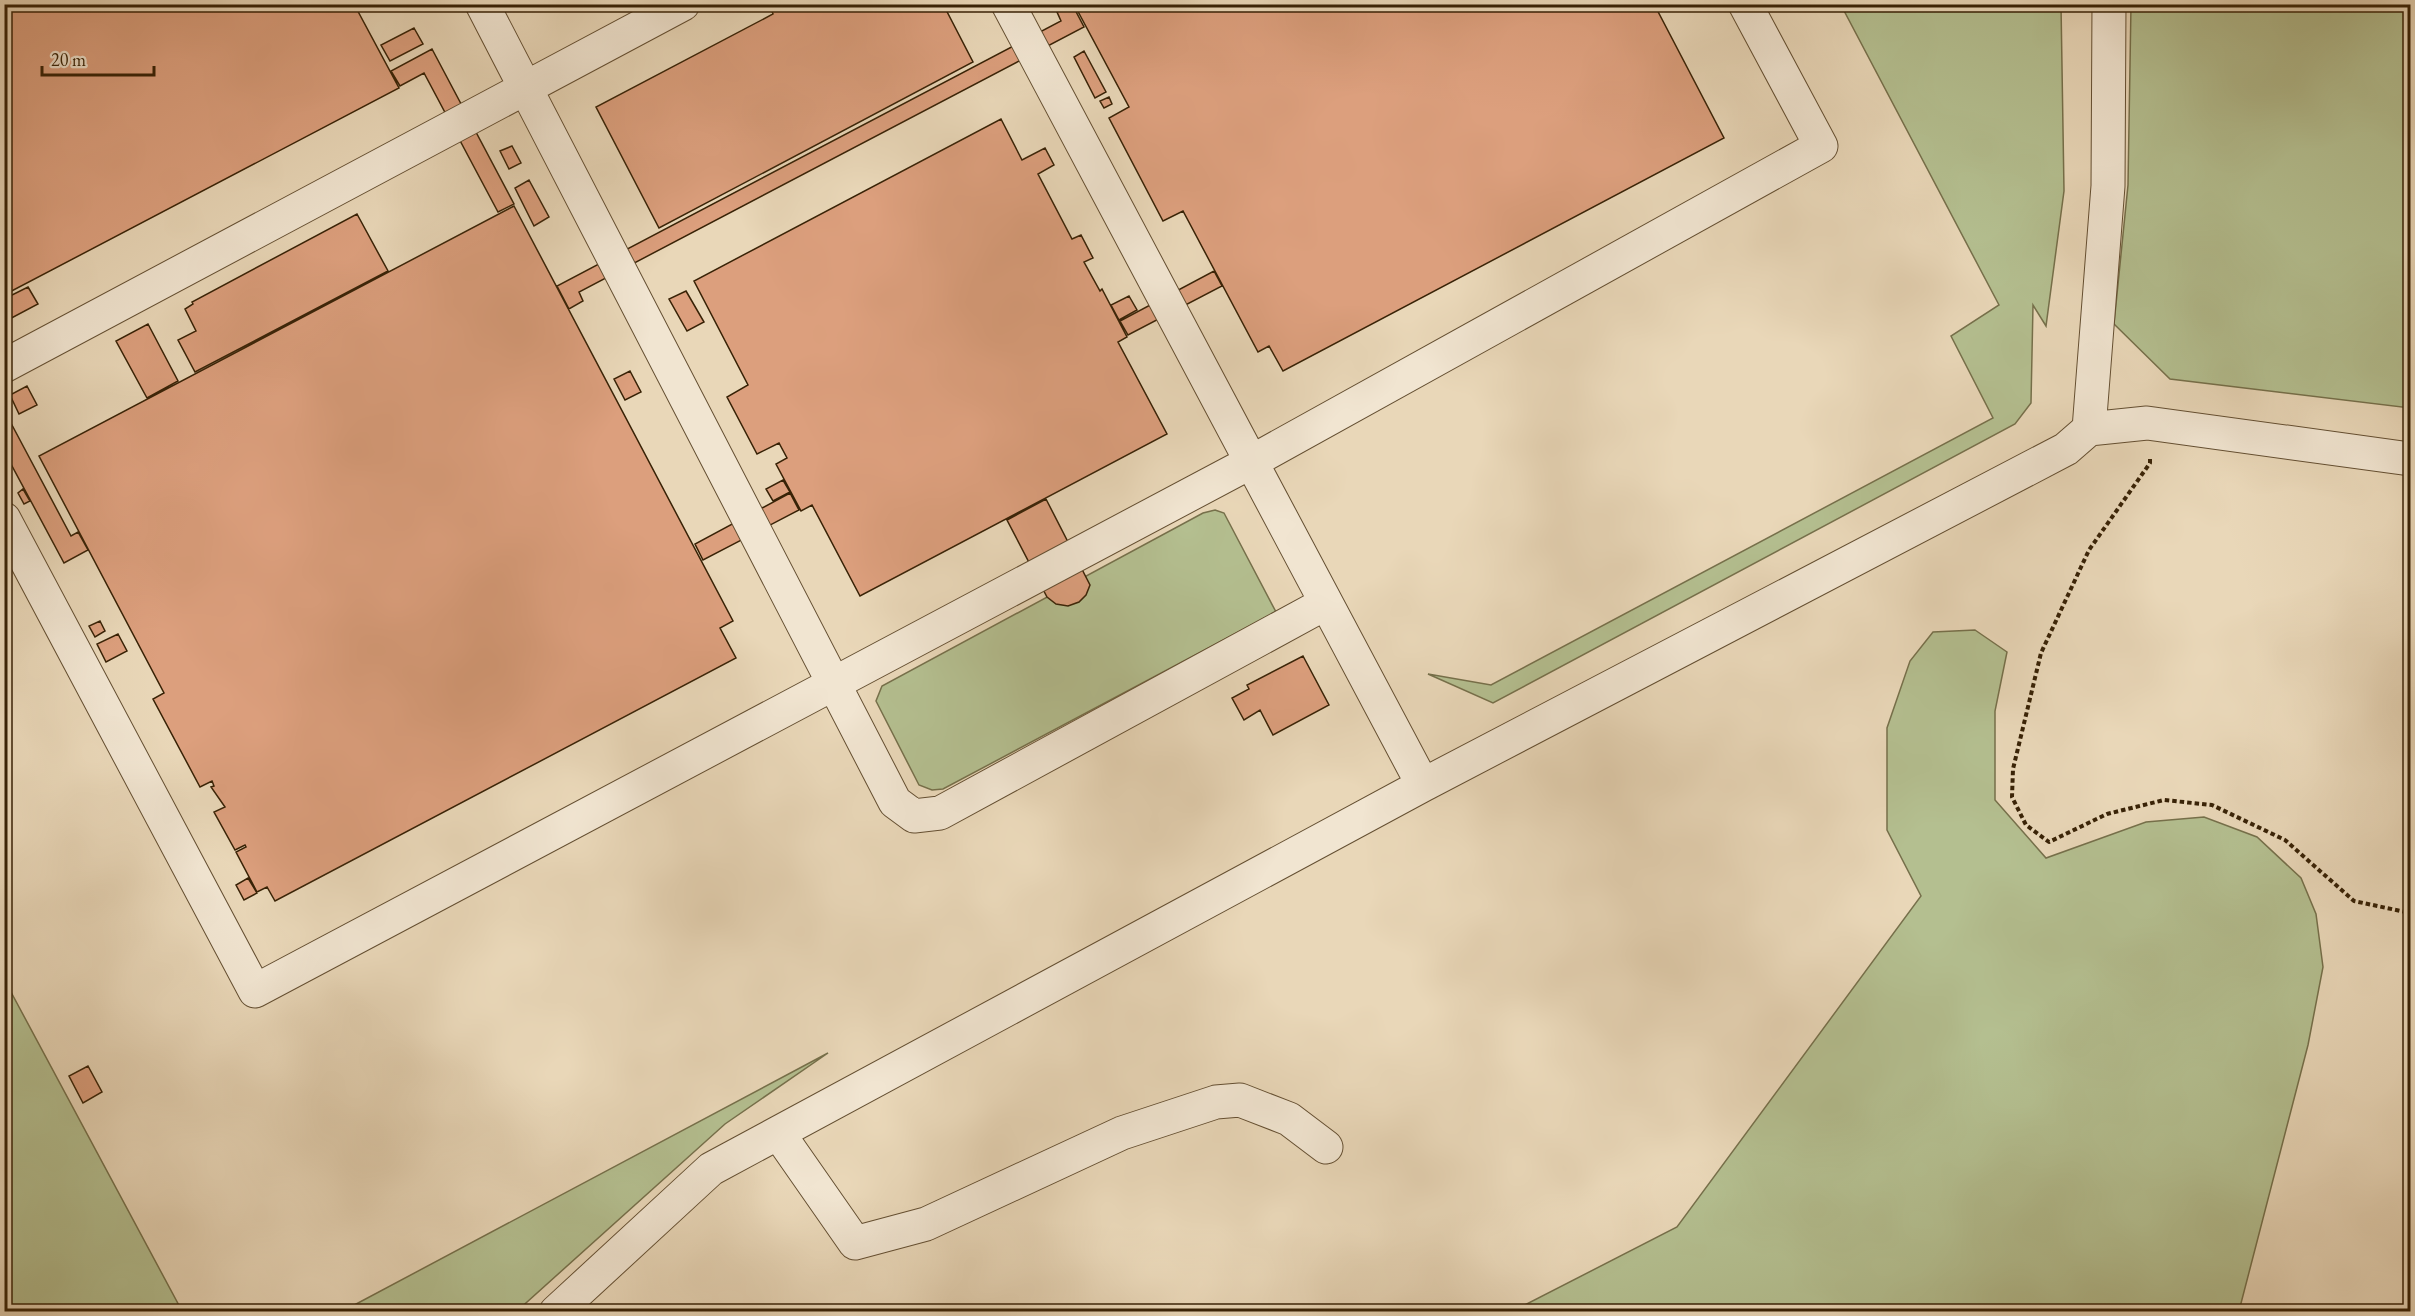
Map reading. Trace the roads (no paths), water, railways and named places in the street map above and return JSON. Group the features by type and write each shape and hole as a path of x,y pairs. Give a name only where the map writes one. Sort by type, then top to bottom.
{"street":[{"path":"482,4 895,802 914,816 940,813 1326,603"},
{"path":"4,366 683,4"},
{"path":"1008,4 1423,785"},
{"path":"4,519 255,991 1251,462 1821,146 1745,4"},
{"path":"2089,429 2108,186 2109,4"},
{"path":"556,1311 711,1169 1423,785 2066,449 2089,429 2147,423 2410,459"},
{"path":"779,1134 855,1243 926,1224 1122,1133 1216,1102 1240,1100 1289,1119 1326,1146"}]}
